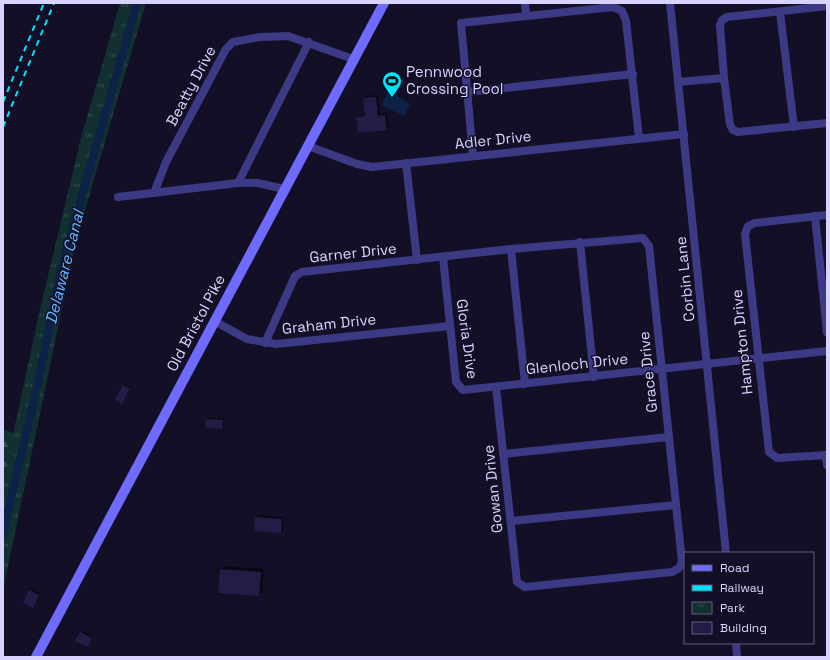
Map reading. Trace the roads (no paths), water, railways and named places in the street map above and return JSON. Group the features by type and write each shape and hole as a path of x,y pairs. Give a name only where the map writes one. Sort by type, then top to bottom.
{"main road":[{"name":"Old Bristol Pike","path":"36,657 384,3"}],"street":[{"path":"525,3 526,15"},
{"name":"Corbin Lane","path":"670,3 726,552"},
{"path":"827,6 728,17 722,20 720,24 724,78 730,125 733,130 738,132 827,123"},
{"path":"473,156 461,23 526,15 613,7 620,10 625,15 633,74 639,138"},
{"path":"780,12 794,127"},
{"name":"Beatty Drive","path":"154,193 166,162 229,44 260,37 288,36 353,59"},
{"path":"238,183 308,42"},
{"path":"468,92 633,74"},
{"path":"678,82 724,78"},
{"name":"Adler Drive","path":"308,146 366,166 684,134"},
{"name":"Garner Drive","path":"406,163 417,260"},
{"path":"118,196 238,183 258,183 284,189"},
{"path":"827,215 815,216 824,282 827,332"},
{"name":"Hampton Drive","path":"815,216 755,223 748,226 745,234 768,449 771,455 777,458 826,455"},
{"name":"Grace Drive","path":"522,586 672,572 679,568 682,562 648,242 639,237 580,242"},
{"path":"580,242 594,377"},
{"name":"Garner Drive","path":"264,343 298,274 580,242"},
{"path":"511,249 525,384"},
{"name":"Gloria Drive","path":"443,257 456,382 459,387 466,390 496,387"},
{"name":"Graham Drive","path":"214,321 247,339 276,344 450,326"},
{"name":"Glenloch Drive","path":"496,387 827,351"},
{"name":"Gowan Drive","path":"496,387 517,582 522,586"},
{"path":"503,454 669,437"},
{"path":"826,455 827,465"},
{"path":"510,521 676,505"},
{"path":"736,644 737,657"}],"water":[{"name":"Pennwood Crossing Pool","path":"389,90 410,104 404,116 381,105"}],"waterway":[{"name":"Delaware Canal","path":"3,533 37,387 61,269 137,3"}],"railway":[{"path":"3,102 44,3"},
{"path":"3,127 54,3"}],"place":[{"name":"Pennwood Crossing Pool","path":"392,98"}]}
